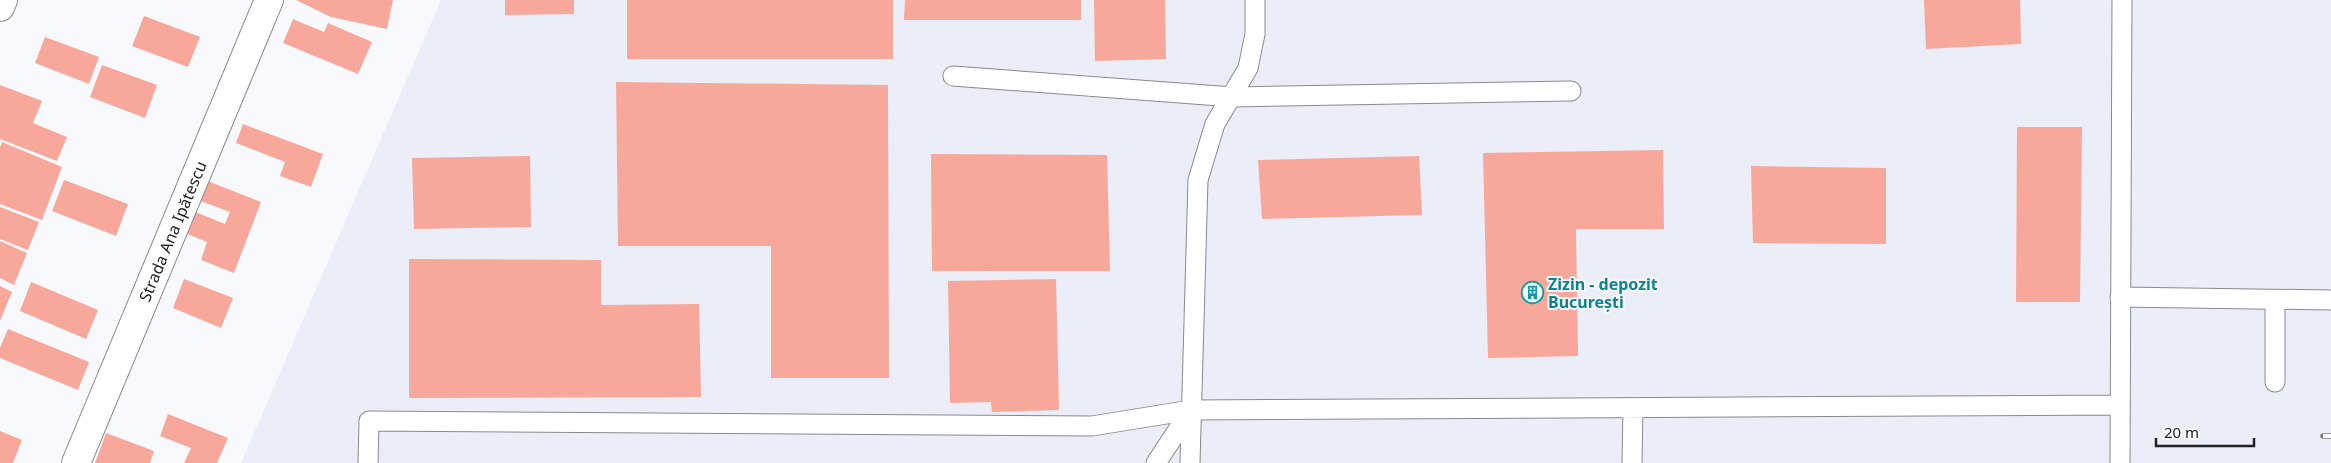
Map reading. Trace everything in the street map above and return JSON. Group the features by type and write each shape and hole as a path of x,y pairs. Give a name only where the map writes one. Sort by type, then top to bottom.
{"street":[{"path":"0,7 3,0"},
{"name":"Strada Ana Ipătescu","path":"76,463 269,0"}],"lane":[{"path":"1190,463 1198,180 1215,124 1233,97 1248,68 1255,34 1255,0"},
{"path":"2120,463 2122,0"},
{"path":"953,76 1233,97 1571,91"},
{"path":"2120,296 2331,300"},
{"path":"2275,300 2275,382"},
{"path":"368,463 369,421 1092,426 1191,410 2120,405"},
{"path":"1632,463 1633,408"},
{"path":"1156,463 1191,410"}],"shaded area":[{"path":"441,0 2331,0 2331,463 241,463"}],"building":[{"path":"296,0 393,0 387,29 331,17"},
{"path":"505,0 574,0 574,14 505,15"},
{"path":"627,0 893,0 893,59 627,59"},
{"path":"905,0 1081,0 1081,20 904,20"},
{"path":"1094,0 1165,0 1166,59 1095,61"},
{"path":"1924,0 2020,0 2021,44 1926,49"},
{"path":"144,16 200,37 188,67 132,46"},
{"path":"293,19 324,32 328,23 372,42 358,74 283,43"},
{"path":"45,37 99,57 89,84 35,63"},
{"path":"102,65 157,85 145,118 90,97"},
{"path":"616,82 888,85 889,378 771,378 771,246 618,246"},
{"path":"0,85 42,101 33,123 67,137 57,161 0,139"},
{"path":"243,124 323,154 311,187 280,176 285,162 236,143"},
{"path":"2017,127 2082,127 2080,302 2016,302"},
{"path":"2,142 62,167 42,220 0,204 0,147"},
{"name":"Zizin - depozit București","path":"1663,150 1664,229 1576,229 1578,356 1488,358 1483,153"},
{"path":"931,154 1107,155 1110,271 932,271"},
{"path":"530,156 531,227 414,229 412,158"},
{"path":"1419,156 1422,215 1262,219 1258,160"},
{"path":"1751,166 1886,168 1886,244 1753,243"},
{"path":"64,180 128,204 116,236 52,211"},
{"path":"205,180 261,202 234,273 201,260 207,242 180,231 188,209 225,224 230,212 198,200"},
{"path":"0,207 39,222 28,250 0,239"},
{"path":"0,241 27,253 14,285 0,278"},
{"path":"409,259 601,260 601,305 699,304 701,397 409,398"},
{"path":"184,279 233,298 221,328 173,308"},
{"path":"1056,279 1059,410 992,412 991,402 950,403 948,281"},
{"path":"31,282 98,310 86,339 20,311"},
{"path":"0,286 12,292 0,321"},
{"path":"8,329 89,362 78,390 0,358 0,348"},
{"path":"168,414 228,438 217,463 184,463 191,448 160,436"},
{"path":"0,431 22,440 13,463 0,463"},
{"path":"106,433 154,451 150,463 95,463"}],"railway":[{"path":"2323,436 2331,436"}],"place":[{"name":"Zizin - depozit București","path":"1532,293"}]}
